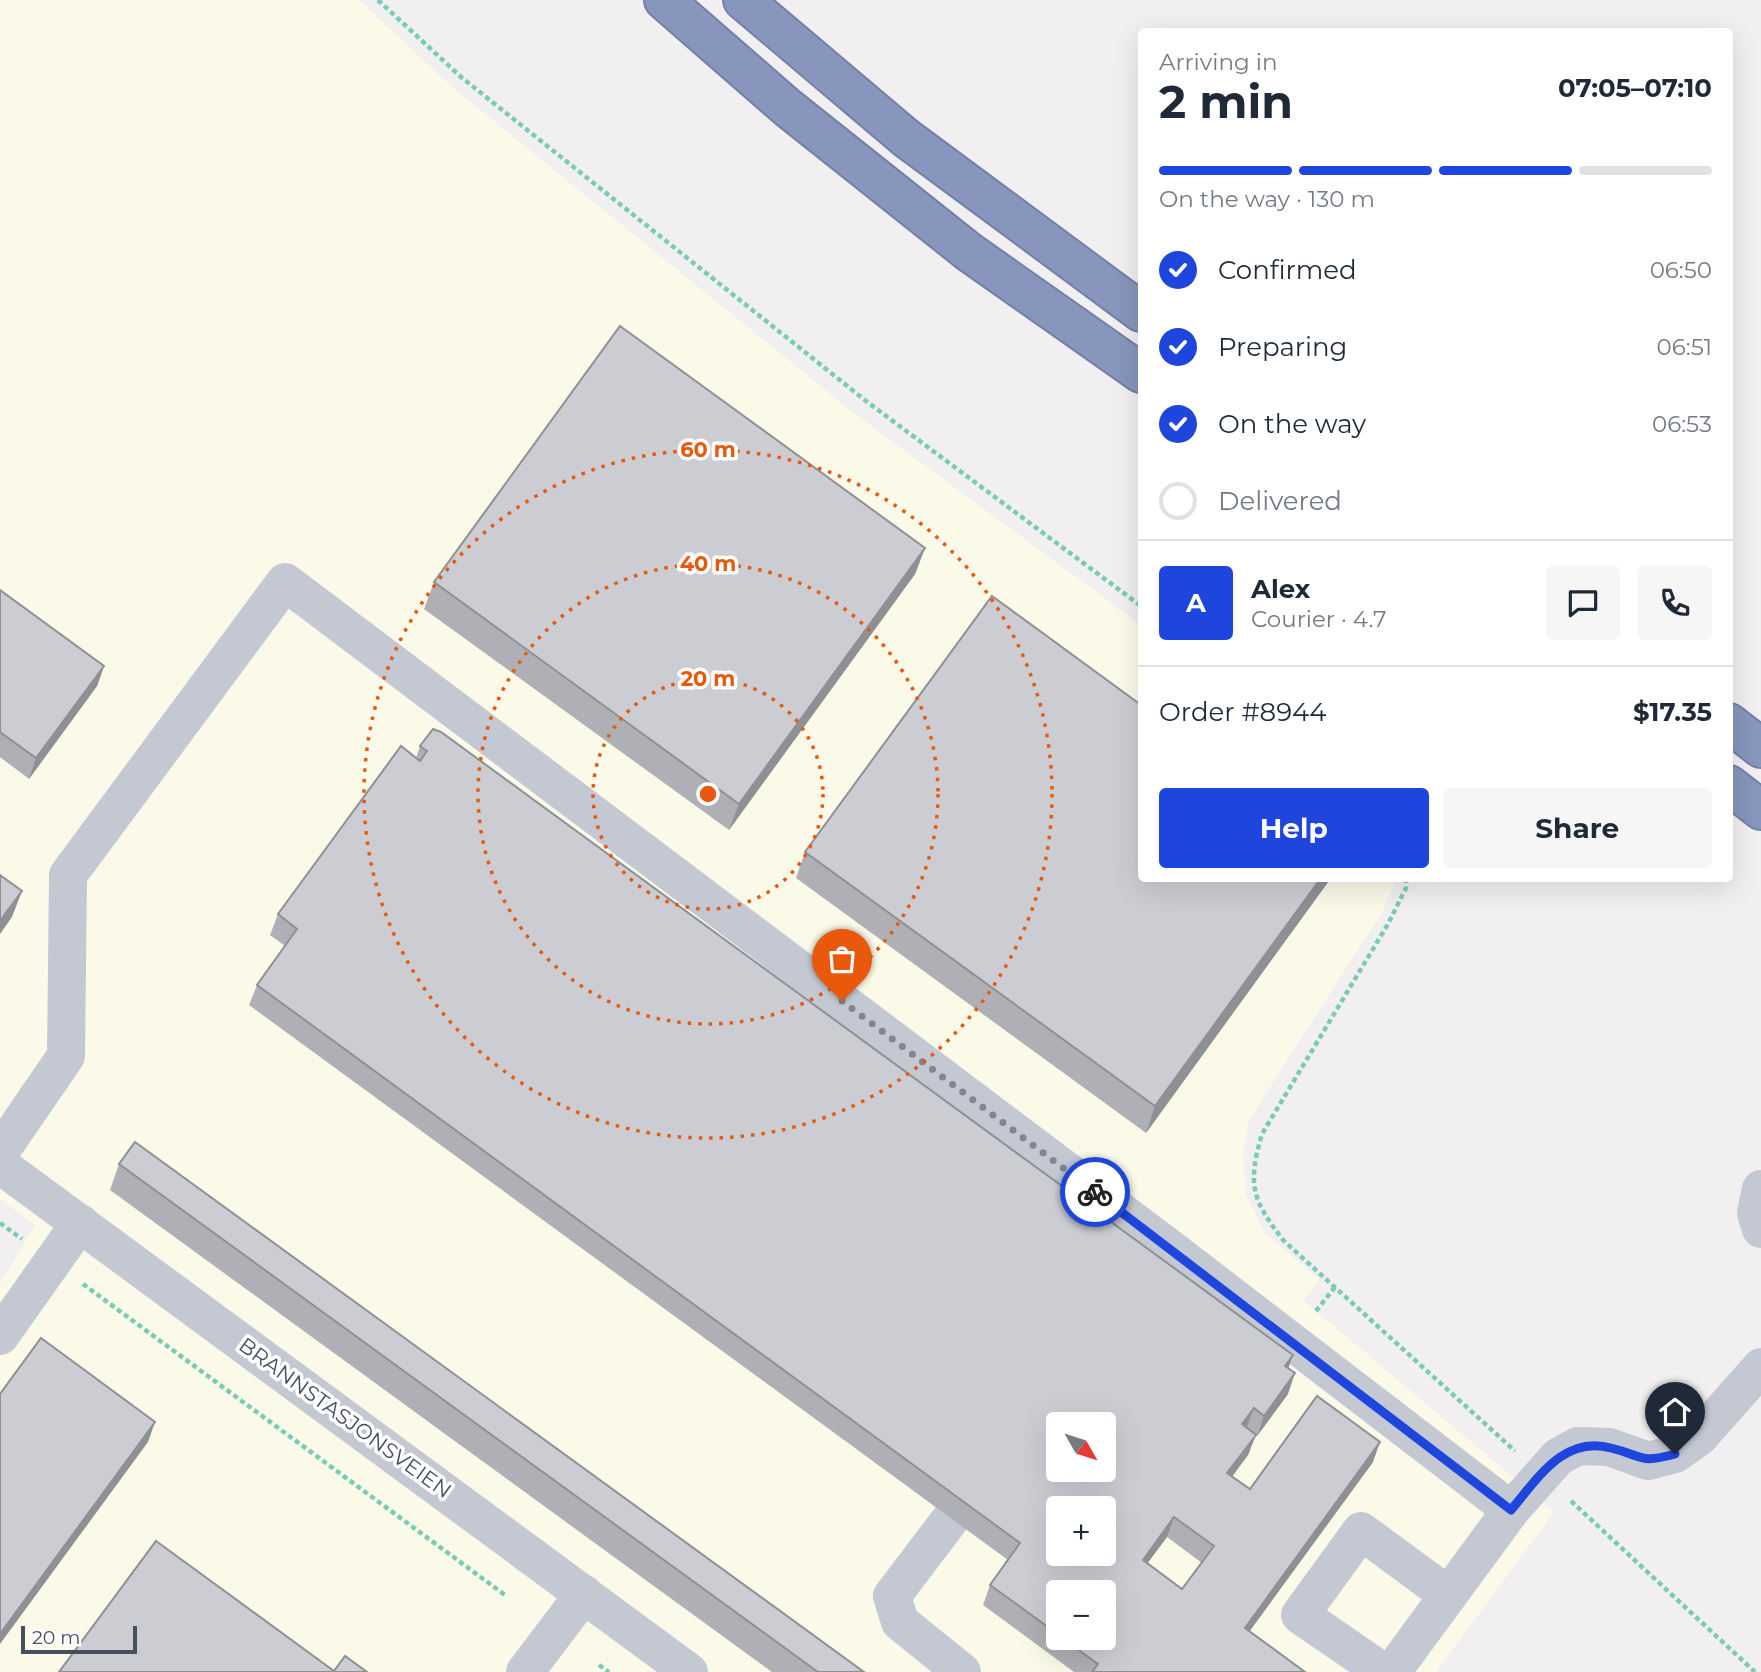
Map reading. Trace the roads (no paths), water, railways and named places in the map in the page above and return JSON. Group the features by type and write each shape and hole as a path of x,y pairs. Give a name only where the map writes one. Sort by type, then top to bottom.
{"highway":[{"path":"664,0 788,108 968,252 1138,371"},
{"path":"743,0 906,138 1138,310"},
{"path":"1733,726 1761,748"},
{"path":"1733,788 1761,810"}],"street":[{"path":"0,1152 66,1056 68,875 285,582 1161,1263 1511,1510"},
{"name":"BRANNSTASJONSVEIEN","path":"0,1165 689,1672"},
{"path":"1761,1189 1756,1213 1761,1229"},
{"path":"0,1336 80,1223"},
{"path":"1392,1672 1511,1510 1558,1457 1578,1446 1609,1447 1648,1461 1675,1454 1699,1437 1761,1367"},
{"path":"951,1517 892,1596 900,1622 962,1672"},
{"path":"1383,1672 1300,1615 1361,1531 1448,1595"},
{"path":"525,1672 584,1594"}]}
